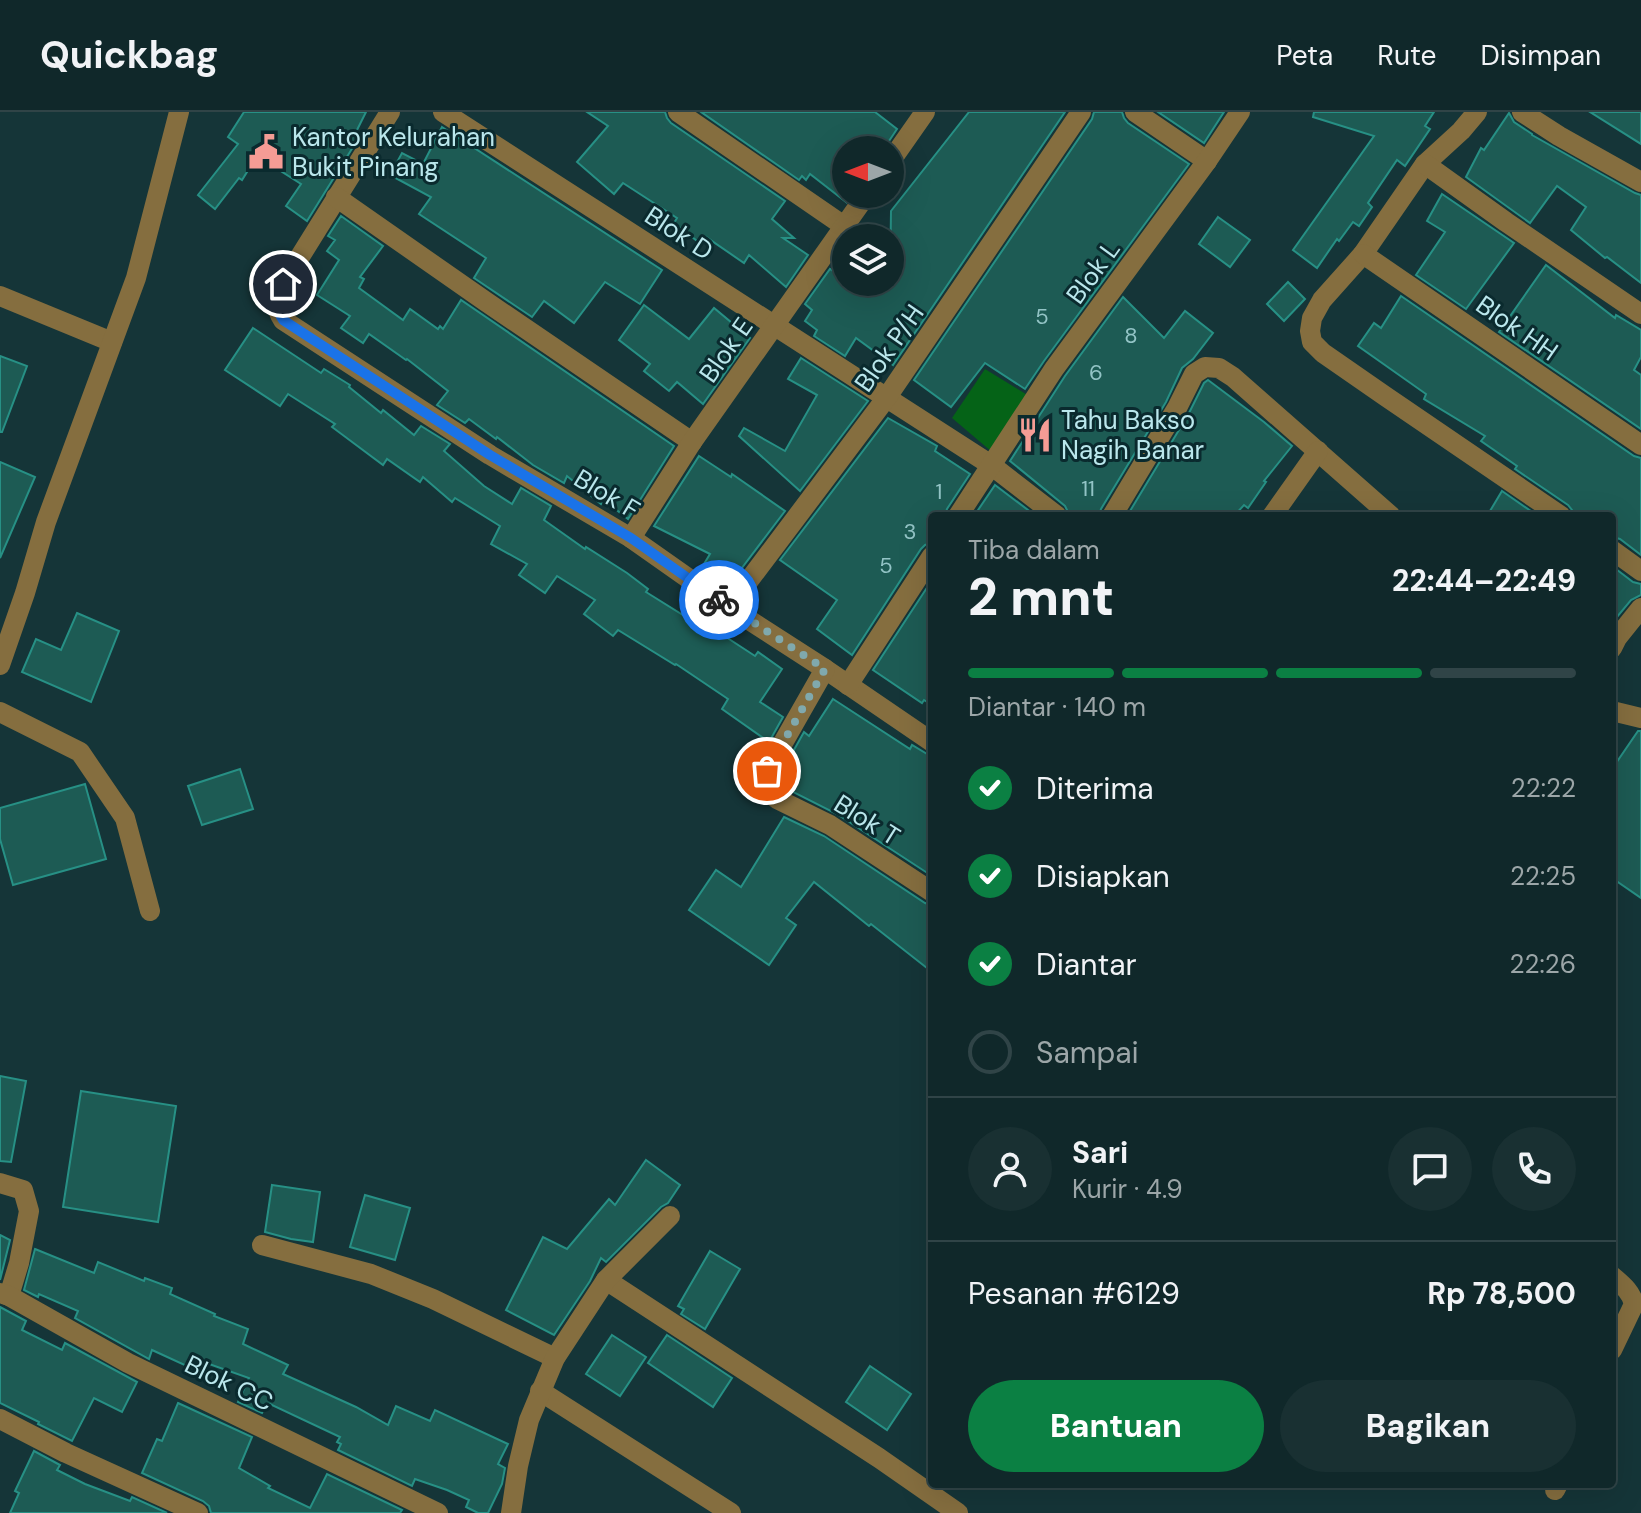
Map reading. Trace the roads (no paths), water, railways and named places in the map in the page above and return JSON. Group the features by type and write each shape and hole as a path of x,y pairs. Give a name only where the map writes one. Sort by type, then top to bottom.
{"street":[{"path":"0,665 46,522 136,278 179,112"},
{"path":"390,112 336,197 692,442"},
{"name":"Blok D","path":"443,112 991,465 1052,512"},
{"path":"678,112 841,224"},
{"name":"Blok P/H","path":"729,607 887,397 1081,112"},
{"path":"1135,112 1207,161"},
{"name":"Blok L","path":"961,512 1054,369 1240,112"},
{"path":"1477,112 1425,164 1363,254 1322,300 1312,318 1312,342 1323,353 1555,512"},
{"path":"1522,112 1641,182"},
{"path":"904,138 917,115"},
{"path":"1425,164 1641,314"},
{"name":"Blok F","path":"336,197 283,284 277,305 283,320 490,455 631,538 928,739"},
{"name":"Blok E","path":"631,538 692,442 832,243"},
{"name":"Blok HH","path":"1363,254 1641,445"},
{"path":"0,296 112,342"},
{"path":"1114,512 1194,374 1205,367 1219,368 1233,377 1387,512"},
{"path":"1275,512 1318,451"},
{"path":"1616,553 1641,571"},
{"path":"848,685 928,562"},
{"path":"1616,640 1641,608"},
{"name":"Blok T","path":"825,669 767,771 765,779 768,790 777,799 830,825 928,889"},
{"path":"0,712 80,752 125,818 150,911"},
{"path":"1616,712 1641,718"},
{"path":"0,1183 23,1190 29,1211 19,1263 4,1294"},
{"path":"511,1513 525,1435 555,1358 606,1280 670,1216"},
{"path":"262,1245 371,1274 433,1299 555,1358"},
{"path":"606,1280 958,1513"},
{"path":"1616,1280 1628,1290 1634,1304 1616,1342"},
{"name":"Blok CC","path":"4,1294 128,1363 438,1513"},
{"path":"540,1391 731,1513"},
{"path":"0,1419 66,1453 198,1513"}],"place":[{"name":"Kantor Kelurahan Bukit Pinang","path":"266,152"},
{"name":"Tahu Bakso Nagih Banar","path":"1035,435"}]}
